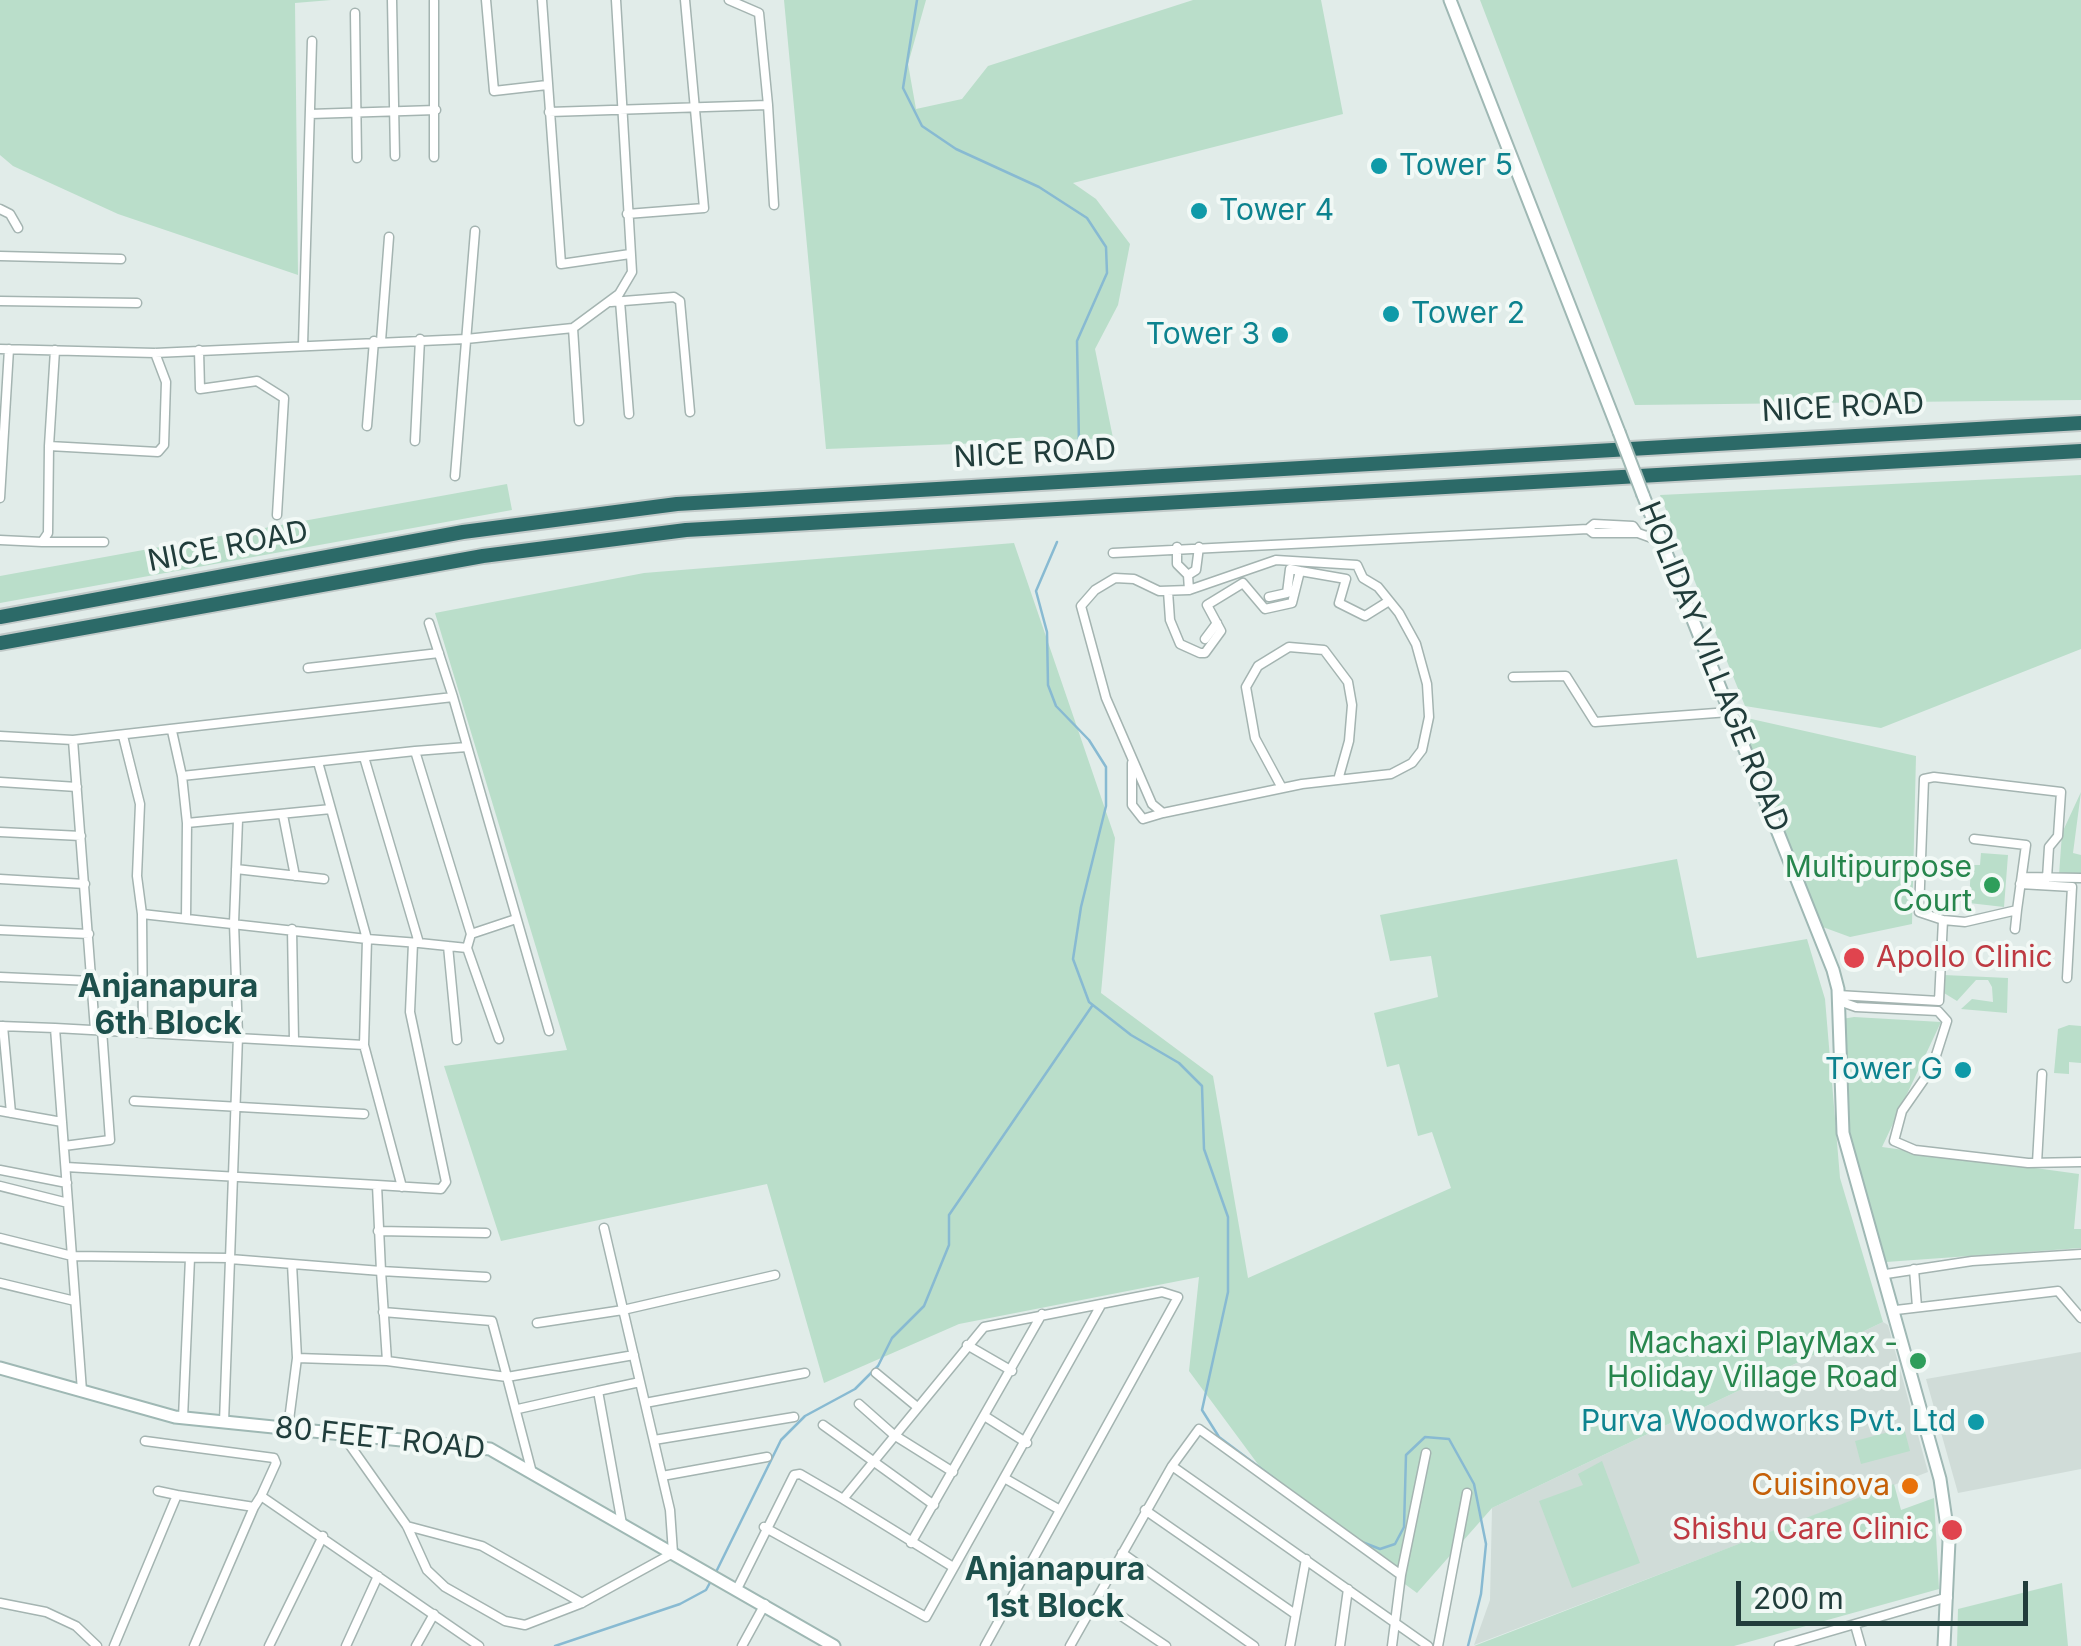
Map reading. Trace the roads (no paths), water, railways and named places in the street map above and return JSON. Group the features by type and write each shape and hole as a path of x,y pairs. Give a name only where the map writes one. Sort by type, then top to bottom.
{"highway":[{"name":"NICE ROAD","path":"0,616 463,532 677,504 2081,423"},
{"name":"NICE ROAD","path":"0,643 483,556 686,530 2081,450"}],"street":[{"path":"392,0 396,156"},
{"path":"486,0 494,91 547,85"},
{"path":"542,0 561,264 630,254"},
{"path":"0,498 4,349 155,353 466,339 573,328 616,301 632,272 616,0"},
{"path":"627,214 704,208 685,0"},
{"path":"729,0 759,13 774,205"},
{"name":"HOLIDAY VILLAGE ROAD","path":"1450,0 1729,712 1823,939 1838,998 1841,1120 1940,1479 1949,1541 1944,1646"},
{"path":"434,1 434,157"},
{"path":"355,13 357,158"},
{"path":"303,344 312,42"},
{"path":"549,112 768,106"},
{"path":"310,114 436,110"},
{"path":"0,210 10,214 18,228"},
{"path":"455,476 475,231"},
{"path":"367,426 389,237"},
{"path":"0,256 121,259"},
{"path":"0,301 137,303"},
{"path":"616,301 680,301 690,412"},
{"path":"616,301 630,414"},
{"path":"573,328 579,421"},
{"path":"414,441 420,339"},
{"path":"42,542 48,534 55,350"},
{"path":"199,350 200,390 257,380 284,398 277,515"},
{"path":"49,446 158,452 164,445 166,382 155,353"},
{"path":"1113,552 1588,528 1594,533 1638,534 1662,542"},
{"path":"0,540 104,542"},
{"path":"1188,575 1196,570 1200,547"},
{"path":"1177,548 1179,571 1188,575"},
{"path":"1132,756 1132,806 1143,819 1282,788 1391,774 1412,763 1422,750 1429,717 1428,684 1416,644 1389,601 1363,578 1357,565 1257,564 1189,590 1168,591 1134,579 1116,578 1096,590 1081,606 1106,698 1132,756 1152,804 1162,813"},
{"path":"1269,597 1287,593 1290,570 1346,579 1339,603 1365,616 1389,601"},
{"path":"1168,591 1170,620 1180,644 1205,653 1220,636 1207,605 1243,583 1266,609 1292,603 1300,571"},
{"path":"1188,575 1189,590"},
{"path":"1205,639 1217,622"},
{"path":"429,623 549,1031"},
{"path":"1282,788 1255,738 1246,687 1258,666 1289,646 1324,650 1348,682 1350,731 1338,780"},
{"path":"308,668 438,653"},
{"path":"1513,676 1566,676 1595,722 1729,712"},
{"path":"0,736 73,740 123,736 453,697"},
{"path":"172,731 188,824 186,918"},
{"path":"123,736 140,804 137,876 142,914 142,1031"},
{"path":"64,1146 110,1140 92,981 73,740"},
{"path":"182,776 467,747"},
{"path":"415,751 470,934 466,948 499,1039"},
{"path":"66,1167 440,1189 446,1182 410,1012 416,943 364,757"},
{"path":"318,762 367,939 364,1045 402,1187"},
{"path":"2017,910 1965,922 1919,912 1924,780 1934,776 2061,792 2058,836 2048,846 2046,878"},
{"path":"0,782 77,787"},
{"path":"188,824 331,809"},
{"path":"283,815 295,876"},
{"path":"224,1422 238,1036 234,924 238,820"},
{"path":"0,832 81,836"},
{"path":"1974,839 2048,846"},
{"path":"2015,929 2026,845"},
{"path":"236,869 324,879"},
{"path":"2022,881 2081,878"},
{"path":"0,879 85,884"},
{"path":"2022,881 2072,887 2067,978"},
{"path":"142,914 466,948"},
{"path":"470,934 516,920"},
{"path":"1838,998 1939,1001 1943,920"},
{"path":"0,930 89,934"},
{"path":"292,930 294,1040"},
{"path":"448,946 457,1040"},
{"path":"0,977 92,981"},
{"path":"1838,998 1856,1007 1938,1011 1947,1021 1932,1068 1902,1111 1894,1141 1916,1150 2036,1163 2081,1162"},
{"path":"11,1113 2,1026 364,1045"},
{"path":"55,1028 82,1391"},
{"path":"2036,1163 2042,1074"},
{"path":"134,1101 364,1114"},
{"path":"0,1111 62,1122"},
{"path":"0,1170 67,1183"},
{"path":"0,1186 68,1203"},
{"path":"376,1186 387,1361"},
{"path":"342,1434 408,1526 428,1570 444,1587 505,1620 525,1625 582,1603 673,1553 662,1476 604,1228"},
{"path":"378,1231 486,1234"},
{"path":"0,1238 72,1256 230,1259 486,1276"},
{"path":"1886,1274 2081,1254"},
{"path":"183,1418 190,1258"},
{"path":"288,1428 297,1358 292,1264"},
{"path":"1914,1269 1918,1307"},
{"path":"537,1323 624,1310 775,1275"},
{"path":"0,1283 76,1301"},
{"path":"1896,1310 2058,1291 2081,1318"},
{"path":"843,1500 870,1462 984,1327 1162,1292 1178,1297 985,1646"},
{"path":"764,1527 926,1616 1027,1443 1101,1305"},
{"path":"383,1312 492,1321 531,1469"},
{"path":"912,1542 1042,1314"},
{"path":"966,1345 1012,1371"},
{"path":"297,1358 387,1361 507,1377 634,1355"},
{"name":"80 FEET ROAD","path":"0,1368 183,1418 490,1449 738,1587 834,1646"},
{"path":"876,1372 916,1406"},
{"path":"645,1403 805,1373"},
{"path":"518,1410 640,1382"},
{"path":"598,1392 622,1524"},
{"path":"859,1404 894,1435 953,1472"},
{"path":"986,1416 1027,1443"},
{"path":"654,1440 794,1417"},
{"path":"822,1424 934,1505"},
{"path":"1071,1646 1146,1510 1199,1429 1401,1576"},
{"path":"145,1441 274,1458 194,1646"},
{"path":"1392,1646 1401,1576 1426,1454"},
{"path":"662,1476 767,1457"},
{"path":"1172,1466 1428,1646"},
{"path":"738,1587 764,1527 794,1475 800,1474 953,1567"},
{"path":"1006,1479 1060,1510"},
{"path":"158,1491 254,1507"},
{"path":"1438,1646 1468,1493"},
{"path":"114,1646 176,1496"},
{"path":"261,1496 479,1646"},
{"path":"1146,1510 1296,1614"},
{"path":"408,1526 482,1546 582,1603"},
{"path":"269,1646 323,1536"},
{"path":"1122,1553 1254,1646"},
{"path":"1290,1646 1306,1559"},
{"path":"346,1646 378,1576"},
{"path":"1340,1646 1348,1589"},
{"path":"1785,1645 1948,1597"},
{"path":"1096,1598 1166,1646"},
{"path":"0,1603 46,1612 76,1626 97,1646"},
{"path":"742,1646 765,1604"},
{"path":"416,1646 434,1614"},
{"path":"1855,1625 1861,1646"}],"waterway":[{"path":"917,0 903,88 922,126 956,149 1039,187 1087,218 1106,247 1107,273 1077,341 1079,444"},
{"path":"1057,542 1036,591 1047,632 1048,685 1056,706 1089,740 1106,767 1106,806 1081,907 1073,959 1089,1002 1131,1035 1179,1063 1202,1086 1204,1149 1228,1217 1228,1292 1202,1410 1219,1437 1275,1479"},
{"path":"716,1572 781,1440 805,1416 855,1389 878,1366 892,1338 924,1306 949,1245 949,1215 1092,1006"},
{"path":"1362,1542 1380,1549 1395,1544 1404,1527 1406,1455 1425,1437 1449,1439 1474,1484 1486,1544 1481,1594 1468,1646"},
{"path":"555,1646 680,1604 706,1590 712,1579"}],"place":[{"name":"Tower 5","path":"1379,166"},
{"name":"Tower 4","path":"1199,211"},
{"name":"Tower 2","path":"1391,314"},
{"name":"Tower 3","path":"1280,335"},
{"name":"Multipurpose Court","path":"1992,885"},
{"name":"Apollo Clinic","path":"1854,958"},
{"name":"Tower G","path":"1963,1070"},
{"name":"Machaxi PlayMax - Holiday Village Road","path":"1918,1361"},
{"name":"Purva Woodworks Pvt. Ltd","path":"1976,1422"},
{"name":"Cuisinova","path":"1910,1486"},
{"name":"Shishu Care Clinic","path":"1952,1530"}],"district":[{"name":"Anjanapura 6th Block","path":"168,1006"},
{"name":"Anjanapura 1st Block","path":"1055,1588"}]}
